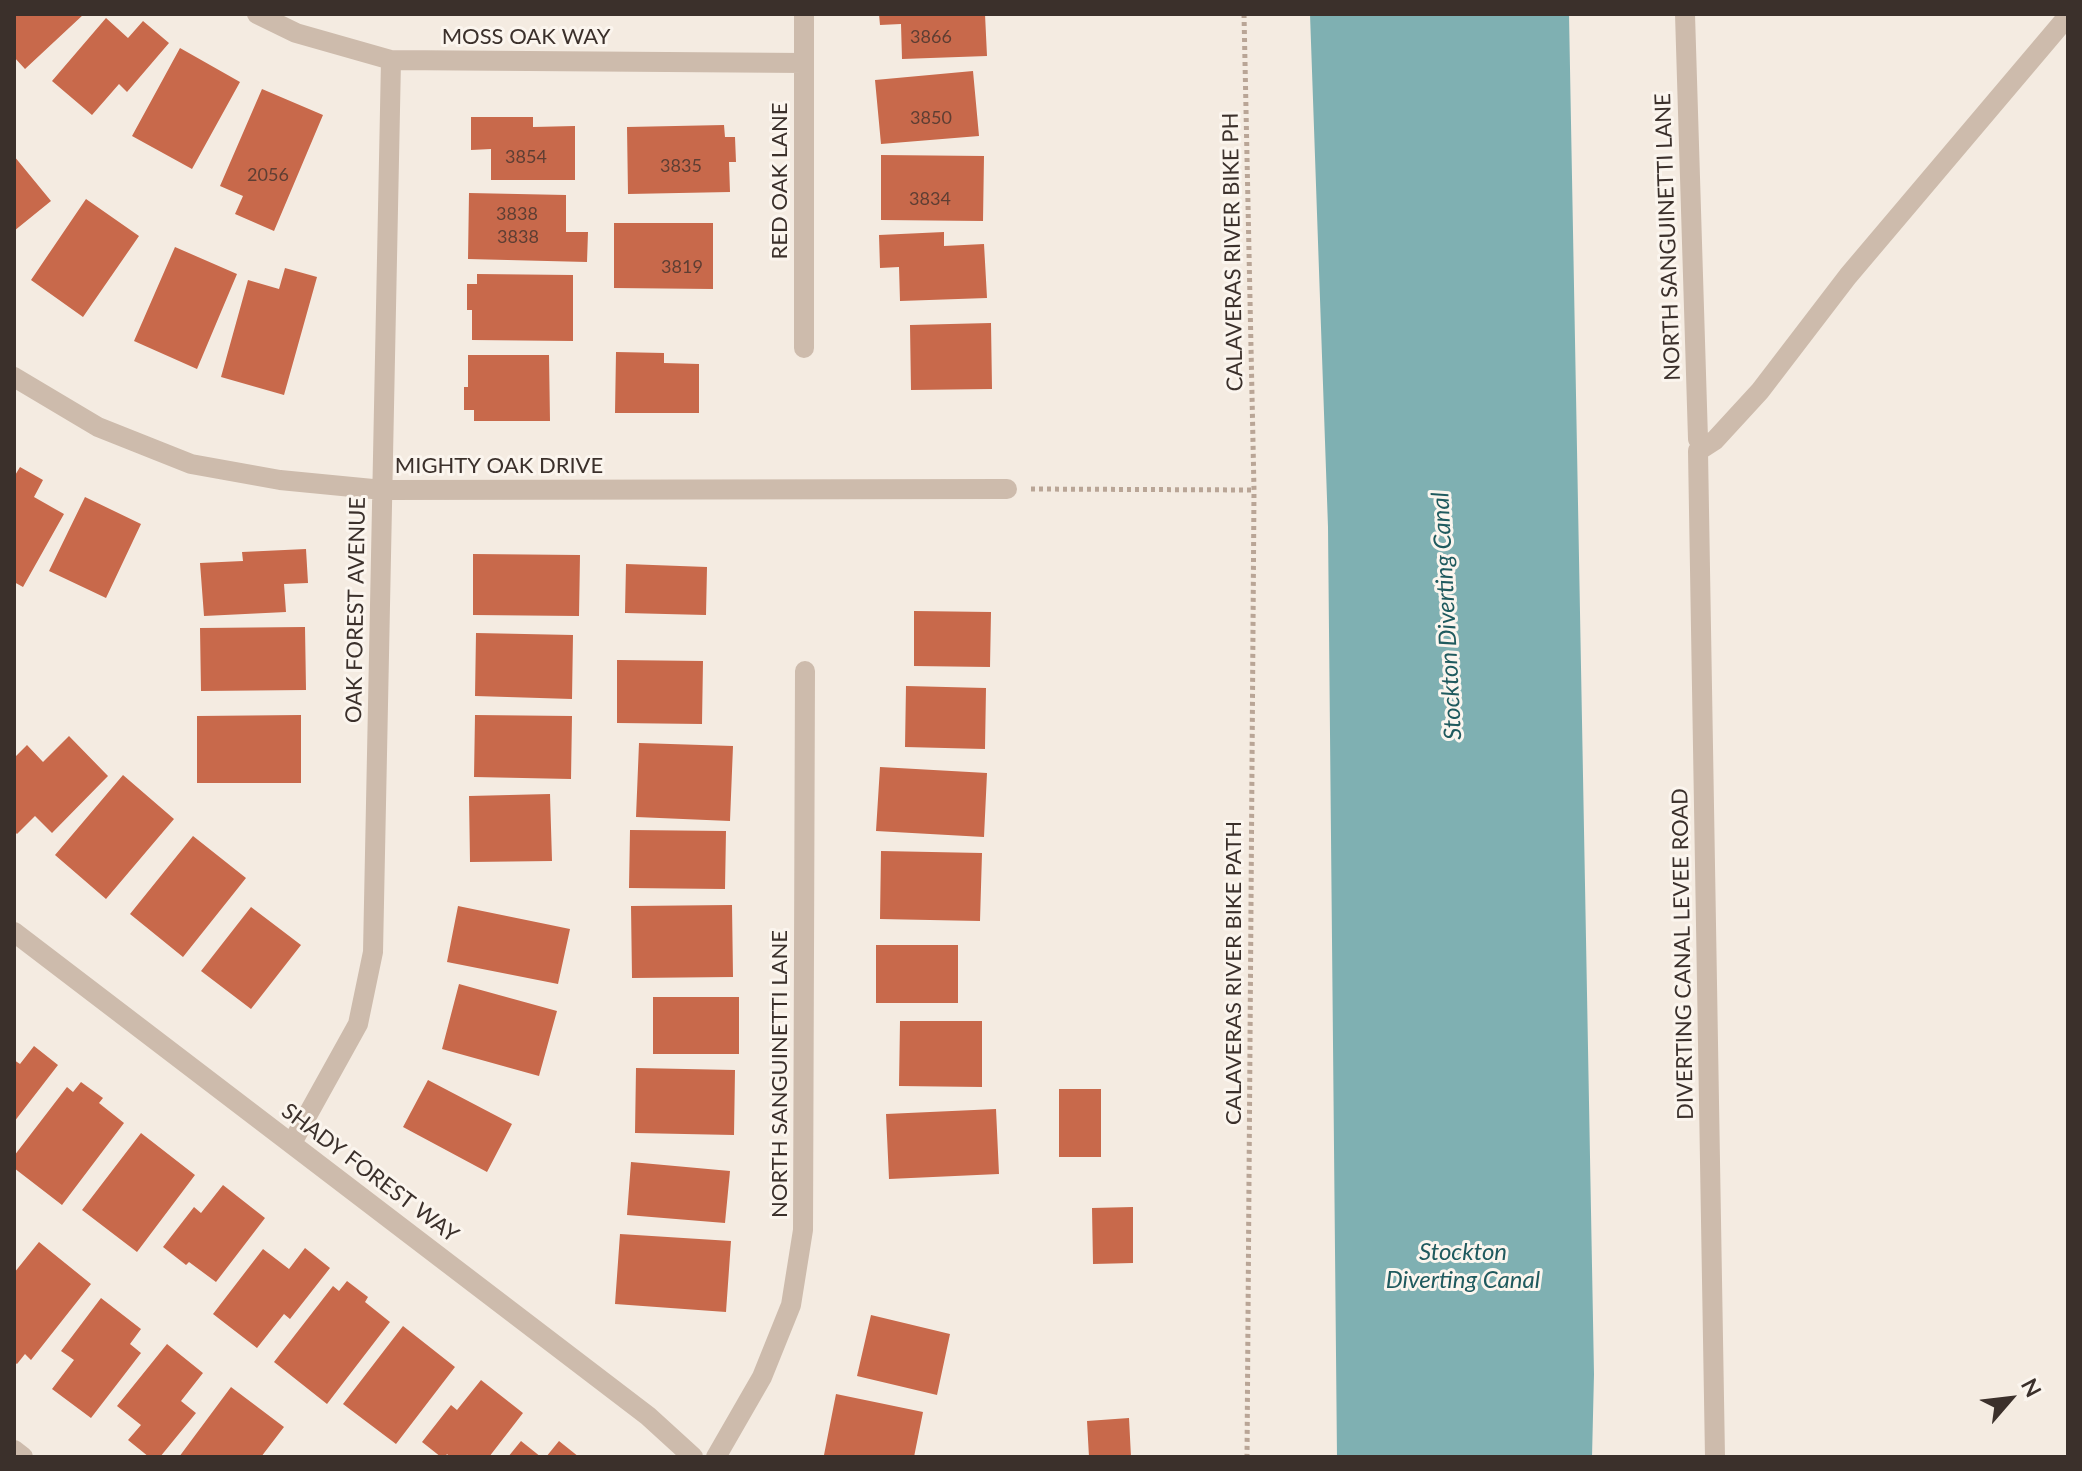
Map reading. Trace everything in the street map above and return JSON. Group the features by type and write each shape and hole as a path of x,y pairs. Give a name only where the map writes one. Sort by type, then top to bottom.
{"street":[{"name":"MOSS OAK WAY","path":"257,14 296,33 391,60 804,63"},
{"name":"RED OAK LANE","path":"804,14 804,348"},
{"name":"NORTH SANGUINETTI LANE","path":"1685,14 1698,439 1702,449"},
{"path":"1702,449 1715,440 1760,391 1848,276 2068,16"},
{"name":"OAK FOREST AVENUE","path":"292,1143 358,1024 373,952 391,60"},
{"name":"MIGHTY OAK DRIVE","path":"14,377 98,427 191,464 280,480 383,490 1007,489"},
{"name":"DIVERTING CANAL LEVEE ROAD","path":"1702,449 1715,1457"},
{"name":"NORTH SANGUINETTI LANE","path":"716,1457 762,1377 791,1305 803,1230 805,671"},
{"name":"SHADY FOREST WAY","path":"14,932 648,1416 693,1457"},
{"path":"14,1450 23,1457"}],"path":[{"name":"CALAVERAS RIVER BIKE PH","path":"1244,14 1254,490"},
{"path":"1007,489 1254,490"},
{"name":"CALAVERAS RIVER BIKE PATH","path":"1247,1457 1254,490"}],"water":[{"name":"Stockton Diverting Canal","path":"1310,14 1569,14 1594,1374 1592,1457 1337,1457 1328,527"}],"building":[{"path":"14,14 84,14 25,69 14,57"},
{"path":"879,14 985,14 987,56 902,59 901,24 880,25"},
{"path":"106,18 128,38 143,21 169,43 127,92 119,84 92,115 52,81"},
{"path":"180,48 240,82 192,169 132,136"},
{"path":"973,71 979,136 881,144 875,80"},
{"path":"262,89 323,115 274,231 235,214 243,196 220,186"},
{"path":"471,117 533,117 533,127 575,126 575,180 491,180 491,149 471,150"},
{"path":"724,125 725,137 735,137 736,162 729,162 730,192 628,194 627,127"},
{"path":"881,155 984,156 983,221 881,220"},
{"path":"14,156 51,201 14,231"},
{"path":"469,193 566,195 566,232 588,232 587,262 468,259"},
{"path":"86,199 139,236 83,317 31,280"},
{"path":"614,223 713,223 713,289 614,288"},
{"path":"944,232 944,246 984,244 987,298 900,301 899,267 880,268 879,235"},
{"path":"175,247 237,274 197,369 134,341"},
{"path":"285,268 317,277 284,395 221,377 248,280 279,289"},
{"path":"477,274 573,275 573,341 472,340 472,310 467,310 467,284 477,284"},
{"path":"991,323 992,389 911,390 910,325"},
{"path":"616,352 664,353 664,363 699,364 699,413 615,413"},
{"path":"468,355 549,355 550,421 474,421 474,410 464,410"},
{"path":"20,467 43,480 34,497 64,514 23,587 14,582 14,477"},
{"path":"85,497 141,524 106,598 49,571"},
{"path":"306,549 308,583 284,584 286,612 204,616 200,563 243,561 242,552"},
{"path":"473,554 580,555 579,616 473,615"},
{"path":"626,564 707,567 706,615 625,613"},
{"path":"914,611 991,612 990,667 914,666"},
{"path":"305,627 306,690 201,691 200,628"},
{"path":"476,633 573,635 572,699 475,696"},
{"path":"617,660 703,661 702,724 617,723"},
{"path":"906,686 986,688 985,749 905,747"},
{"path":"301,715 301,783 197,783 197,716"},
{"path":"475,715 572,716 571,779 474,777"},
{"path":"69,736 108,776 52,833 35,816 17,834 14,831 14,758 27,745 43,762"},
{"path":"639,743 733,746 730,821 636,817"},
{"path":"880,767 987,773 984,837 876,831"},
{"path":"123,775 174,819 106,899 55,855"},
{"path":"550,794 552,861 470,862 469,796"},
{"path":"630,830 726,831 725,889 629,888"},
{"path":"193,836 246,878 183,957 130,914"},
{"path":"881,851 982,853 980,921 880,919"},
{"path":"732,905 733,977 632,978 631,906"},
{"path":"458,906 570,929 558,984 447,962"},
{"path":"251,907 301,945 251,1009 201,971"},
{"path":"876,945 958,945 958,1003 876,1003"},
{"path":"459,984 557,1011 539,1076 442,1049"},
{"path":"653,997 739,997 739,1054 653,1054"},
{"path":"900,1021 982,1021 982,1087 899,1086"},
{"path":"34,1046 58,1065 14,1122 14,1060 20,1064"},
{"path":"636,1068 735,1070 734,1135 635,1133"},
{"path":"428,1080 512,1124 487,1172 403,1127"},
{"path":"81,1082 103,1098 99,1103 124,1123 62,1205 14,1168 14,1156 67,1087 73,1092"},
{"path":"1059,1089 1101,1089 1101,1157 1059,1157"},
{"path":"996,1109 999,1174 889,1179 886,1114"},
{"path":"141,1133 195,1175 137,1252 82,1210"},
{"path":"631,1162 730,1171 725,1223 627,1215"},
{"path":"223,1185 265,1218 216,1282 163,1247 194,1207 201,1213"},
{"path":"1133,1207 1133,1263 1093,1264 1092,1208"},
{"path":"620,1234 731,1241 726,1312 615,1304"},
{"path":"39,1242 91,1284 31,1360 25,1354 17,1364 14,1362 14,1273"},
{"path":"305,1248 330,1268 290,1319 284,1314 257,1348 213,1314 263,1249 289,1269"},
{"path":"347,1281 368,1297 365,1302 390,1322 327,1404 274,1362 333,1286 339,1291"},
{"path":"101,1298 141,1329 130,1344 141,1353 91,1418 52,1389 74,1360 61,1351"},
{"path":"871,1315 950,1334 937,1395 857,1376"},
{"path":"403,1326 455,1367 396,1444 343,1404"},
{"path":"167,1344 203,1373 181,1401 196,1413 160,1457 149,1457 128,1440 141,1425 117,1406"},
{"path":"481,1380 523,1413 489,1457 450,1457 447,1454 441,1457 422,1442 451,1405 457,1410"},
{"path":"231,1387 284,1427 261,1457 179,1457"},
{"path":"836,1394 923,1412 914,1457 824,1455"},
{"path":"1129,1418 1131,1457 1089,1457 1087,1421"},
{"path":"521,1441 541,1457 508,1457"},
{"path":"559,1441 579,1457 546,1457"}]}
